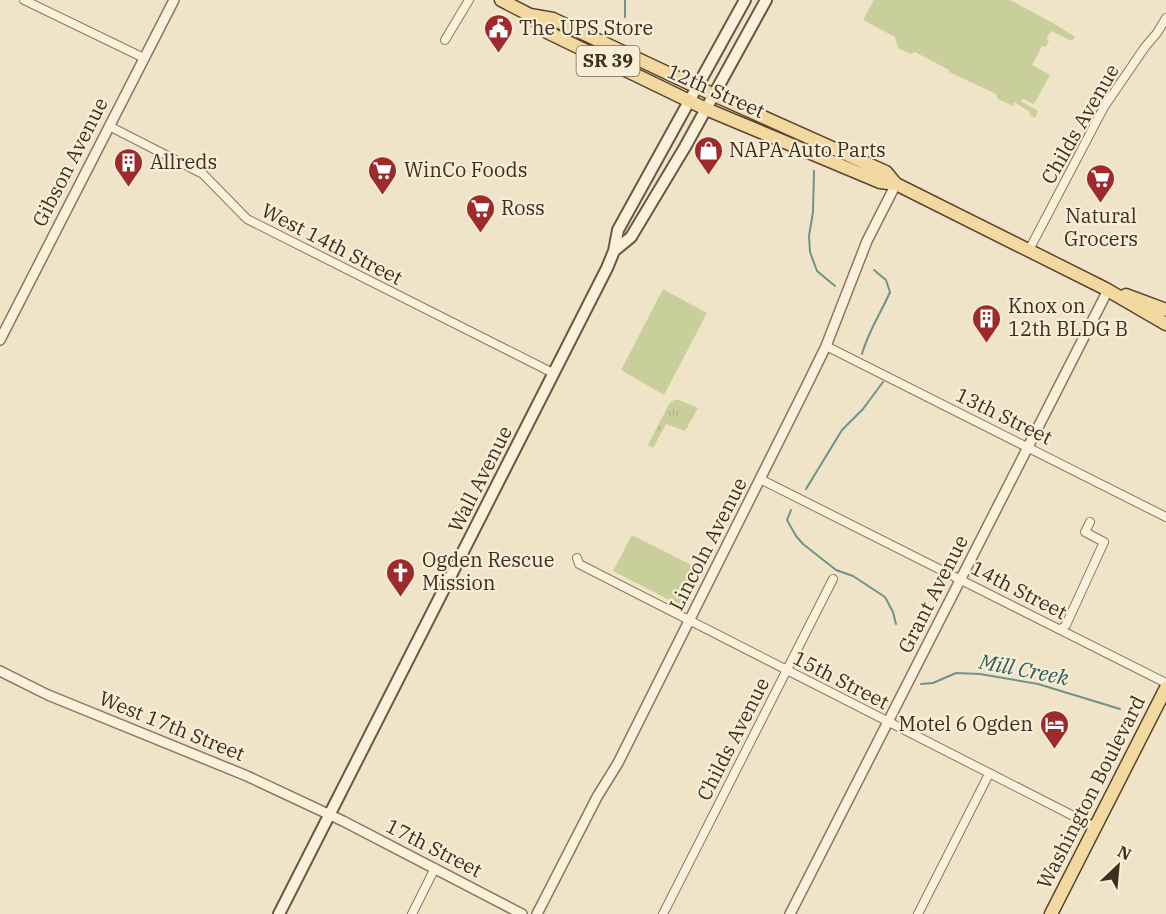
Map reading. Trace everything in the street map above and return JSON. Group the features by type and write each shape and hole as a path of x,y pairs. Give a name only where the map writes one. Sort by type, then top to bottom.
{"main road":[{"name":"12th Street","path":"501,0 530,15 553,19 714,96 886,172 896,184"},
{"name":"Wall Avenue","path":"279,914 614,251 618,231 745,0"},
{"name":"Wall Avenue","path":"614,251 631,237 714,96 766,0"},
{"name":"12th Street","path":"530,15 547,32 706,109 880,182 896,184 1108,290 1166,324"},
{"name":"12th Street","path":"1108,290 1166,310"},
{"name":"Washington Boulevard","path":"1051,914 1166,688"}],"street":[{"path":"24,0 144,58"},
{"name":"Gibson Avenue","path":"0,340 174,0"},
{"path":"445,40 469,0"},
{"name":"Childs Avenue","path":"1029,250 1104,107 1166,18"},
{"name":"West 14th Street","path":"109,126 203,174 247,219 553,373"},
{"name":"Lincoln Avenue","path":"537,914 597,797 618,763 826,346 867,241 896,184"},
{"name":"Grant Avenue","path":"790,914 1108,290"},
{"name":"13th Street","path":"826,346 1166,517"},
{"name":"14th Street","path":"760,479 1166,683"},
{"path":"1061,630 1104,543 1084,532 1090,522"},
{"name":"15th Street","path":"577,558 579,564 1095,827"},
{"name":"Childs Avenue","path":"663,914 833,579"},
{"name":"West 17th Street","path":"0,671 48,695 247,776 329,816"},
{"path":"918,914 989,774"},
{"name":"17th Street","path":"329,816 343,821 522,914"},
{"path":"412,914 435,868"}],"green space":[{"path":"874,0 1010,0 1075,37 1072,41 1051,31 1046,39 1049,40 1046,47 1042,46 1032,65 1050,75 1034,104 1023,99 1021,101 1038,111 1035,118 1030,115 1029,111 1014,102 1013,106 998,99 996,94 949,72 915,52 911,54 898,48 895,37 863,20"},
{"path":"663,289 707,313 664,395 621,370"},
{"path":"674,400 698,408 685,431 666,424 653,448 648,445 669,404"},
{"path":"632,535 697,568 679,605 613,571"}],"waterway":[{"name":"Mill Creek","path":"625,0 625,17"},
{"name":"Mill Creek","path":"814,171 810,252 817,271 835,286"},
{"name":"Mill Creek","path":"862,354 890,292 886,280 874,270"},
{"name":"Mill Creek","path":"806,489 842,430 863,409 883,382"},
{"name":"Mill Creek","path":"791,510 787,520 803,544 836,570 853,576 885,597 896,624"},
{"name":"Mill Creek","path":"921,684 933,683 956,673 980,674 1038,684 1120,709"}],"place":[{"name":"The UPS Store","path":"498,54"},
{"name":"NAPA Auto Parts","path":"708,176"},
{"name":"Allreds","path":"129,188"},
{"name":"WinCo Foods","path":"383,196"},
{"name":"Natural Grocers","path":"1101,204"},
{"name":"Ross","path":"480,234"},
{"name":"Knox on 12th BLDG B","path":"987,344"},
{"name":"Ogden Rescue Mission","path":"401,598"},
{"name":"Motel 6 Ogden","path":"1054,750"}]}
